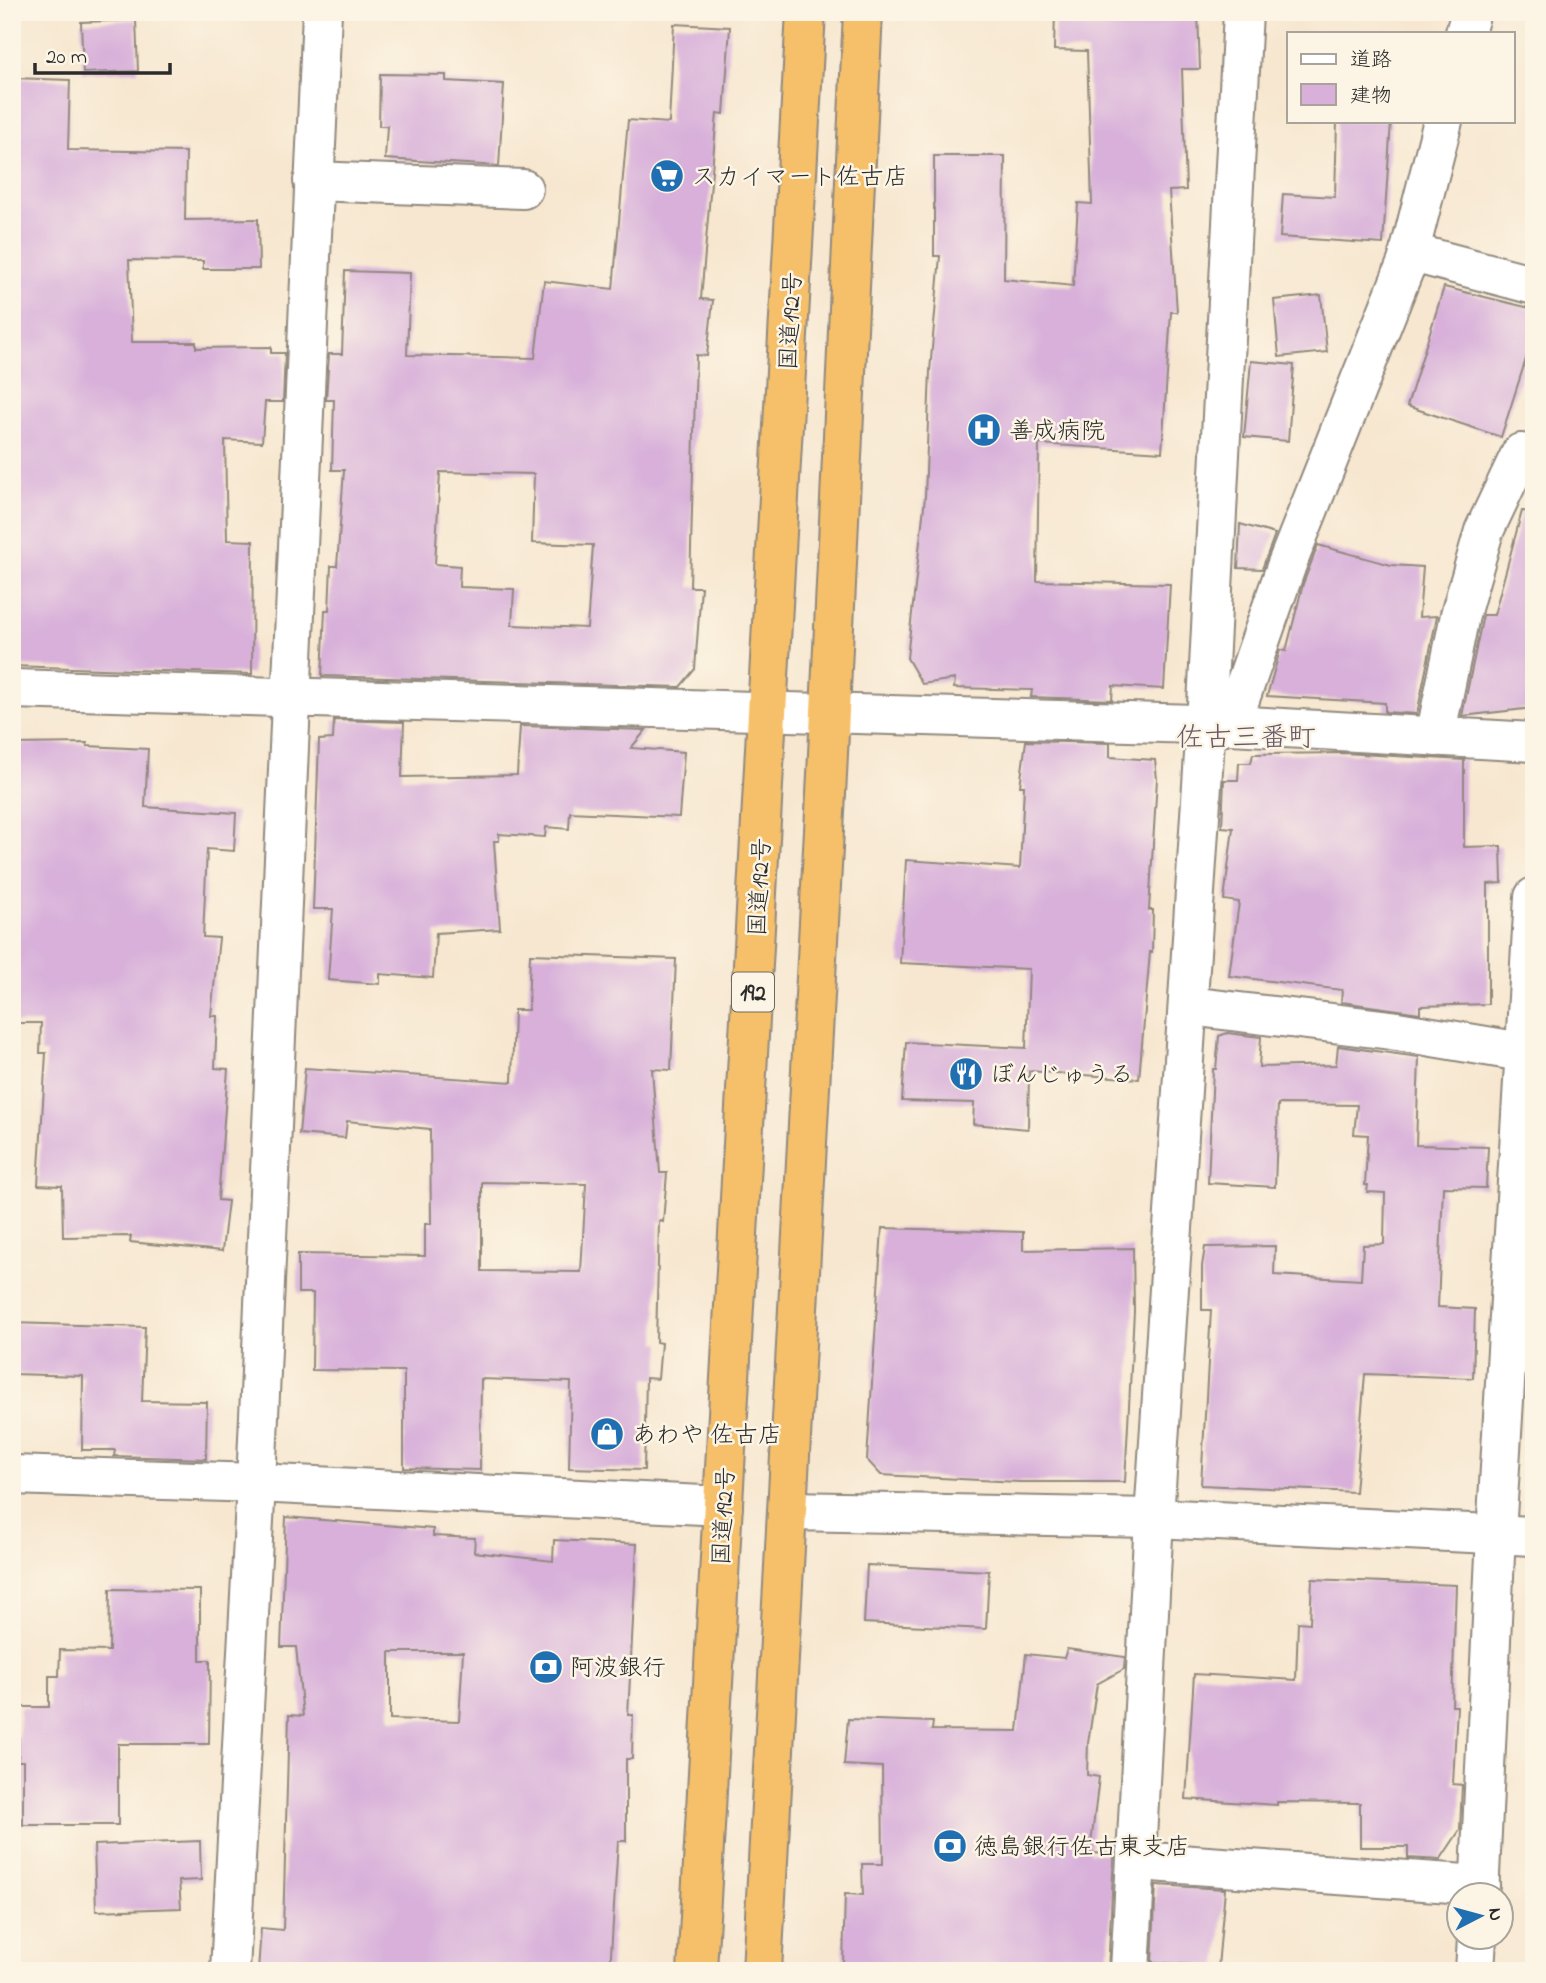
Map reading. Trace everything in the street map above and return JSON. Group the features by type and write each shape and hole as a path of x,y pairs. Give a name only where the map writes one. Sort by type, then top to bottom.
{"highway":[{"name":"国道192号","path":"697,1971 806,12"},
{"path":"762,1971 789,1511 863,12"}],"street":[{"path":"230,1971 256,1483 289,695 322,12"},
{"path":"1130,1971 1154,1518 1189,1006 1218,725 1243,12"},
{"path":"1465,32 1471,12"},
{"path":"1218,725 1287,564 1409,252 1443,122"},
{"path":"313,181 523,189"},
{"path":"1409,252 1534,285"},
{"path":"1435,737 1460,615 1503,527 1521,453"},
{"path":"12,689 289,695 1218,725 1534,742"},
{"path":"1480,1882 1496,1535 1530,1054 1534,897"},
{"path":"1189,1006 1391,1030 1530,1054"},
{"path":"12,1475 256,1483 723,1506"},
{"path":"789,1511 1154,1518 1534,1536"},
{"path":"1137,1861 1444,1887"},
{"path":"1475,1971 1476,1952"}],"building":[{"path":"1055,12 1198,12 1200,69 1182,69 1186,190 1169,191 1177,312 1171,312 1162,452 1039,444 1037,581 1170,584 1164,689 1113,686 1112,700 1031,697 1032,690 954,688 955,679 922,684 907,658 925,497 930,371 940,256 934,256 934,156 1005,156 1004,279 1073,286 1078,203 1092,204 1087,51 1054,50"},
{"path":"136,20 138,71 83,73 81,22"},
{"path":"674,24 730,27 724,114 717,113 701,299 713,300 707,356 696,355 690,587 701,587 695,669 680,687 322,676 325,610 329,610 331,566 337,566 344,470 332,470 334,400 326,400 329,354 342,354 345,271 410,273 407,355 535,358 544,281 613,289 628,120 669,123","holes":["440,472 534,474 532,543 593,545 587,628 512,625 514,589 459,587 460,566 435,564"]},
{"path":"380,74 446,75 446,81 504,84 499,166 385,159 387,126 379,126"},
{"path":"12,78 70,80 68,149 186,152 185,220 258,219 259,269 203,269 203,261 129,260 132,342 196,342 196,348 271,347 271,353 285,353 283,402 265,402 262,442 225,440 227,540 253,541 252,674 12,666"},
{"path":"1337,122 1391,122 1383,244 1280,237 1283,194 1335,197"},
{"path":"1444,287 1534,309 1534,334 1501,437 1407,406"},
{"path":"1321,295 1327,352 1279,357 1274,300"},
{"path":"1251,361 1294,365 1288,441 1244,437"},
{"path":"1522,511 1534,512 1533,708 1462,716 1483,615 1494,615"},
{"path":"1240,524 1275,534 1262,569 1238,568"},
{"path":"1318,545 1391,565 1423,567 1419,617 1437,616 1417,714 1385,712 1385,703 1267,696 1280,650 1286,651 1303,584"},
{"path":"334,720 404,722 402,777 517,775 520,726 646,730 631,748 684,752 679,817 570,812 569,829 546,827 545,837 499,834 499,841 494,841 500,929 436,933 433,978 380,974 380,984 328,980 333,909 313,909 319,740 333,739"},
{"path":"1026,741 1110,743 1110,757 1155,760 1157,779 1149,910 1153,910 1152,952 1139,1079 1029,1071 1028,1129 973,1124 974,1103 902,1101 906,1042 1026,1048 1029,969 900,963 906,860 1020,868 1024,786 1020,786"},
{"path":"87,743 87,746 148,749 145,807 236,813 234,851 207,849 203,937 219,938 211,1016 217,1016 215,1068 228,1069 218,1200 228,1201 222,1251 130,1242 131,1236 63,1237 62,1186 38,1185 46,1053 40,1053 41,1023 12,1023 12,744"},
{"path":"1343,753 1464,760 1464,847 1501,846 1502,883 1488,884 1488,1004 1420,1006 1420,1013 1341,1002 1342,990 1229,976 1239,902 1224,900 1233,828 1222,827 1224,780 1238,780 1239,763 1251,763 1253,754"},
{"path":"530,954 676,959 671,1070 652,1069 660,1173 667,1173 663,1222 659,1221 656,1342 661,1343 658,1379 646,1378 644,1470 569,1468 571,1382 481,1379 480,1470 404,1468 404,1371 312,1370 313,1293 298,1293 298,1254 425,1256 425,1224 431,1224 430,1129 347,1121 345,1138 299,1134 305,1068 512,1082 514,1010 528,1010","holes":["482,1182 586,1184 581,1272 482,1271"]},
{"path":"1227,1033 1261,1037 1259,1067 1336,1065 1338,1046 1419,1057 1416,1145 1488,1147 1486,1188 1443,1187 1438,1307 1475,1309 1473,1378 1365,1374 1355,1492 1201,1485 1211,1310 1202,1310 1205,1247 1275,1246 1274,1275 1361,1280 1363,1245 1384,1244 1385,1193 1367,1192 1368,1185 1365,1185 1368,1135 1354,1134 1357,1105 1278,1104 1275,1187 1208,1183 1213,1069 1216,1069 1219,1036"},
{"path":"882,1228 1023,1232 1023,1250 1133,1248 1134,1311 1125,1482 1019,1482 881,1475 867,1460"},
{"path":"12,1323 145,1327 142,1401 207,1402 206,1459 114,1456 115,1450 82,1450 83,1376 12,1374"},
{"path":"286,1517 433,1529 433,1536 475,1538 474,1552 553,1561 554,1540 637,1544 628,1715 633,1715 632,1759 626,1759 626,1841 618,1841 610,1971 258,1971 261,1928 283,1930 289,1715 303,1716 296,1647 281,1647","holes":["390,1652 463,1652 459,1721 390,1719"]},
{"path":"867,1565 989,1571 986,1629 864,1623"},
{"path":"1312,1579 1456,1585 1452,1706 1457,1706 1453,1784 1462,1785 1460,1830 1440,1860 1408,1858 1408,1847 1360,1847 1360,1803 1277,1802 1277,1805 1186,1799 1194,1674 1296,1680 1298,1622 1310,1623"},
{"path":"110,1589 200,1590 200,1660 210,1660 209,1744 118,1744 118,1825 23,1825 23,1761 18,1761 20,1707 49,1707 49,1676 59,1676 60,1650 109,1651"},
{"path":"1067,1649 1125,1657 1124,1669 1097,1684 1088,1743 1087,1775 1099,1777 1090,1853 1114,1854 1108,1971 979,1971 979,1968 843,1964 845,1894 863,1895 862,1864 883,1864 882,1767 844,1765 848,1719 933,1722 932,1730 1018,1731 1026,1654 1064,1658"},
{"path":"200,1841 201,1880 179,1881 181,1908 96,1911 94,1845"},
{"path":"1156,1885 1225,1889 1218,1967 1152,1962"}],"place":[{"name":"スカイマート佐古店","path":"667,176"},
{"name":"善成病院","path":"984,430"},
{"name":"ぼんじゅうる","path":"966,1074"},
{"name":"あわや 佐古店","path":"607,1434"},
{"name":"阿波銀行","path":"546,1667"},
{"name":"徳島銀行佐古東支店","path":"950,1846"}],"district":[{"name":"佐古三番町","path":"1246,736"}]}
